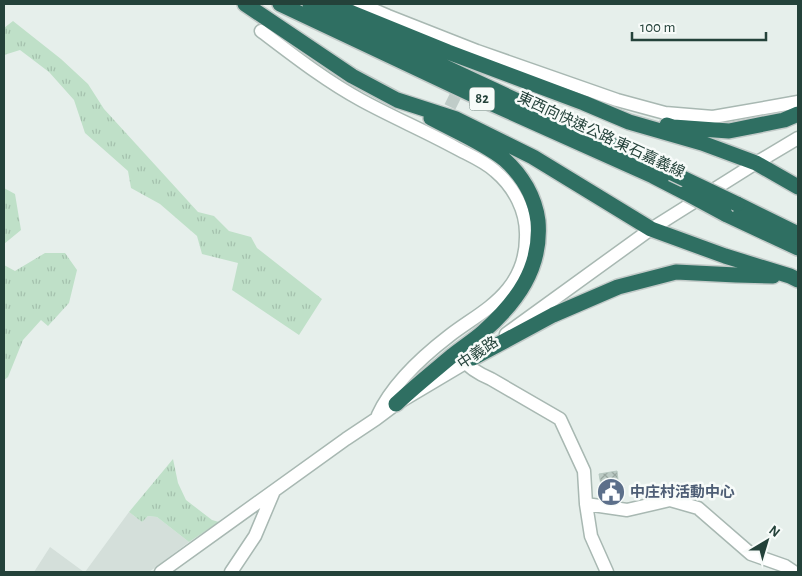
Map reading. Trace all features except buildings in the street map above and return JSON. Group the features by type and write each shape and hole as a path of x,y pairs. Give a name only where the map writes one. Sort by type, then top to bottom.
{"highway":[{"path":"245,4 345,72 487,148 504,160 520,176 536,210 538,227 536,257 525,282 512,303 482,332 465,358"},
{"name":"東西向快速公路 東石嘉義線","path":"280,4 488,102 654,176 686,193 798,234"},
{"name":"東西向快速公路 東石嘉義線","path":"310,4 672,173 798,248"},
{"path":"330,4 629,122 702,143 756,163 798,187"},
{"path":"397,100 456,119 533,157 651,229 794,278"},
{"path":"584,103 673,127 729,131 784,120 798,114"},
{"path":"396,404 465,358 618,286 676,272 794,278"}],"street":[{"path":"360,4 477,51 617,100 665,113 713,117 798,102"},
{"path":"261,32 340,88 388,115 487,164 497,172 515,193 523,214 526,229 524,260 509,288 485,311 448,337 408,373 382,405 376,419"},
{"name":"中義路","path":"465,358 651,229 798,138"},
{"path":"465,358 480,374 560,419 584,471 586,504 591,536 607,572"},
{"path":"161,572 396,404"},
{"path":"231,572 255,536 274,490"},
{"path":"586,504 627,510 670,500 698,508 751,554 785,566 794,572"}],"shaded area":[{"path":"129,512 142,522 148,516 157,517 189,542 149,572 85,572"},
{"path":"50,547 84,572 34,572"}],"green space":[{"path":"13,21 61,59 88,84 104,109 198,212 214,216 229,231 251,237 257,248 322,299 299,335 232,290 238,263 202,254 197,236 160,204 131,188 128,171 85,133 74,100 49,72 20,50 4,55 4,28"},
{"path":"4,188 15,194 21,230 4,244"},
{"path":"45,253 65,253 77,270 69,303 48,326 41,320 23,340 8,377 4,380 4,265 15,271"},
{"path":"173,459 178,483 186,500 212,520 219,522 189,542 157,517 148,516 142,522 129,512"}],"tunnel":[{"path":"442,123 476,54"}],"place":[{"name":"中庄村活動中心","path":"611,492"}]}
